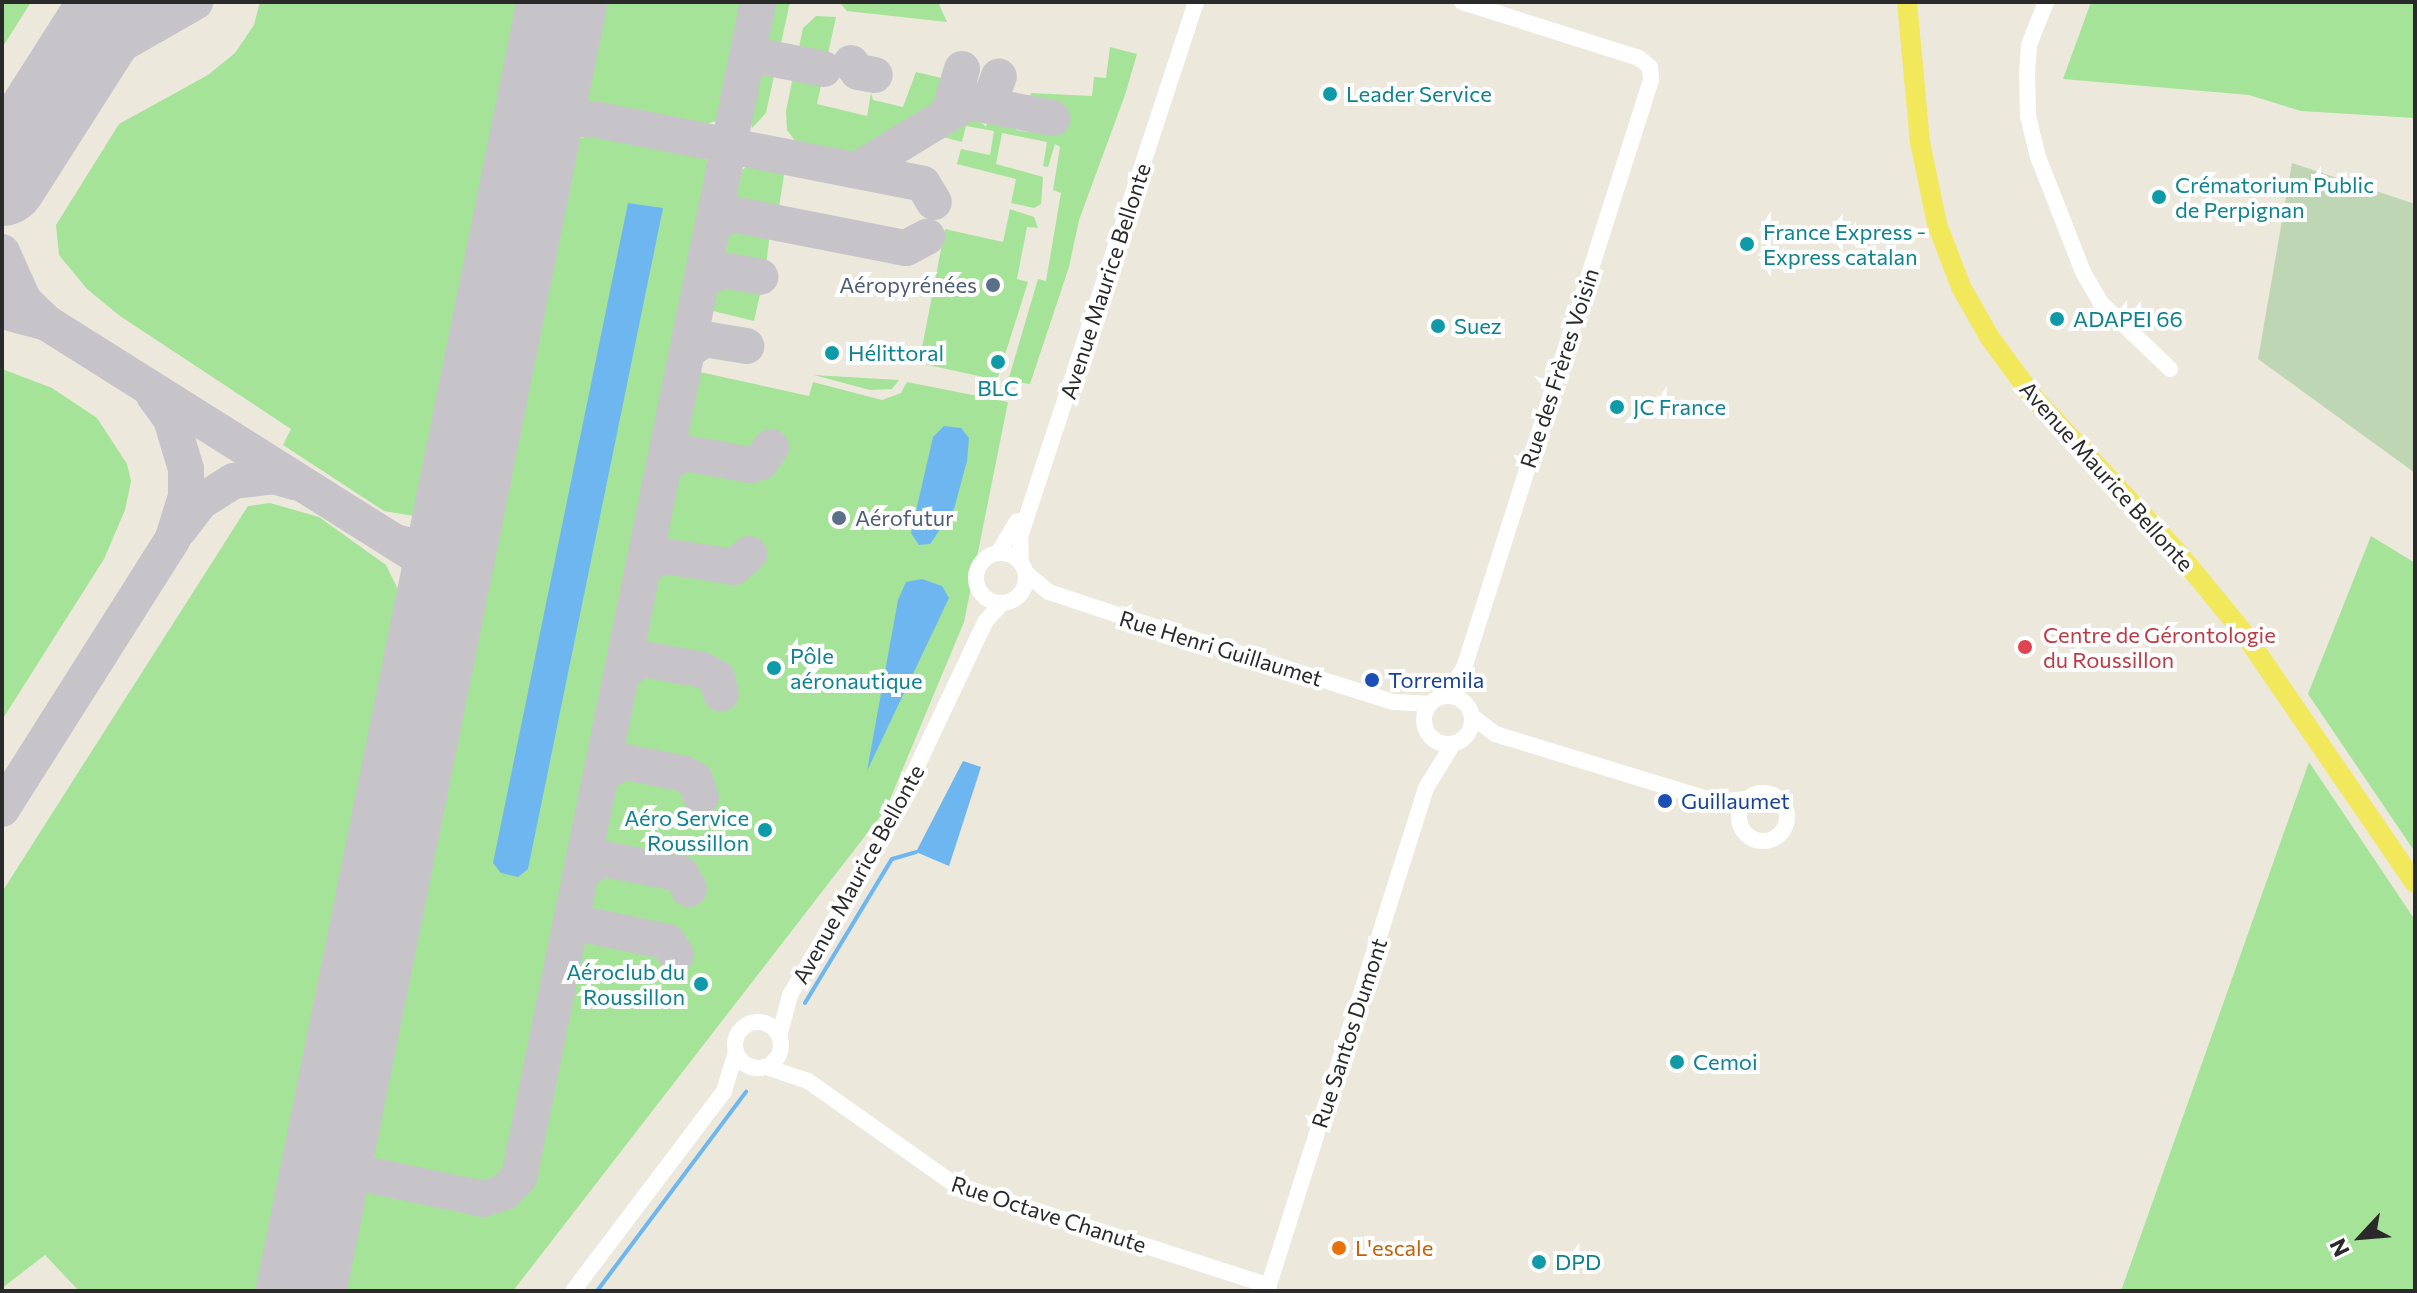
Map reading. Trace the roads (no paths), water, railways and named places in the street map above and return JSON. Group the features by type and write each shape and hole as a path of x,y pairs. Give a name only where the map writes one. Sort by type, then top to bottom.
{"main road":[{"name":"Avenue Maurice Bellonte","path":"1907,2 1920,142 1937,224 1961,287 2034,398 2179,554 2320,739 2415,883"}],"street":[{"name":"Avenue Maurice Bellonte","path":"982,594 978,568 998,553 1013,533 1185,2"},
{"name":"Avenue Maurice Bellonte","path":"780,1041 790,995 884,836 985,622 1010,600 1023,568 1020,537 1196,2"},
{"name":"Rue des Frères Voisin","path":"1445,695 1464,668 1651,80 1650,67 1639,58 1462,2"},
{"path":"2046,2 2029,45 2027,72 2028,116 2038,157 2083,272 2100,302 2170,369"},
{"name":"Rue Henri Guillaumet","path":"998,553 1023,568 1049,592 1394,702 1428,704"},
{"name":"Rue Henri Guillaumet","path":"1010,600 1049,592"},
{"path":"985,622 982,594 1010,600"},
{"name":"Rue des Frères Voisin","path":"1460,740 1469,710 1464,668"},
{"path":"1428,704 1445,695 1469,710 1495,734 1717,802 1747,799 1761,793 1775,796 1785,806 1786,827 1776,838 1760,842 1746,835 1739,822 1717,802"},
{"name":"Rue Henri Guillaumet","path":"1394,702 1426,730 1460,740"},
{"name":"Rue Santos Dumont","path":"1428,704 1426,730 1431,776"},
{"path":"1460,740 1495,734"},
{"name":"Rue Santos Dumont","path":"1268,1288 1431,776 1460,740"},
{"path":"1739,822 1747,799"},
{"name":"Avenue Maurice Bellonte","path":"759,1022 790,995"},
{"path":"573,1291 724,1091 741,1029 759,1022 780,1041 777,1058 724,1091"},
{"name":"Rue Octave Chanute","path":"780,1041 808,1081"},
{"path":"736,1052 743,1063 761,1067"},
{"name":"Rue Octave Chanute","path":"761,1067 808,1081 954,1184 1268,1288"}],"water":[{"path":"628,203 663,208 528,869 518,877 501,873 493,863"},
{"path":"944,426 961,428 969,438 967,461 954,509 930,544 919,545 911,533 933,437"},
{"path":"922,579 942,586 949,598 867,771 898,600 906,582"},
{"path":"963,761 981,767 949,866 916,852"}],"waterway":[{"path":"805,1003 892,859 916,852"},
{"path":"597,1291 746,1092"}],"place":[{"name":"Leader Service","path":"1330,94"},
{"name":"Crématorium Public de Perpignan","path":"2159,197"},
{"name":"France Express - Express catalan","path":"1747,244"},
{"name":"Aéropyrénées","path":"993,285"},
{"name":"ADAPEI 66","path":"2057,319"},
{"name":"Suez","path":"1438,326"},
{"name":"Hélittoral","path":"832,353"},
{"name":"BLC","path":"998,362"},
{"name":"JC France","path":"1617,407"},
{"name":"Aérofutur","path":"839,518"},
{"name":"Centre de Gérontologie du Roussillon","path":"2025,647"},
{"name":"Pôle aéronautique","path":"774,668"},
{"name":"Torremila","path":"1372,680"},
{"name":"Guillaumet","path":"1665,801"},
{"name":"Aéro Service Roussillon","path":"765,830"},
{"name":"Aéroclub du Roussillon","path":"701,984"},
{"name":"Cemoi","path":"1677,1062"},
{"name":"L'escale","path":"1339,1248"},
{"name":"DPD","path":"1539,1262"}]}
